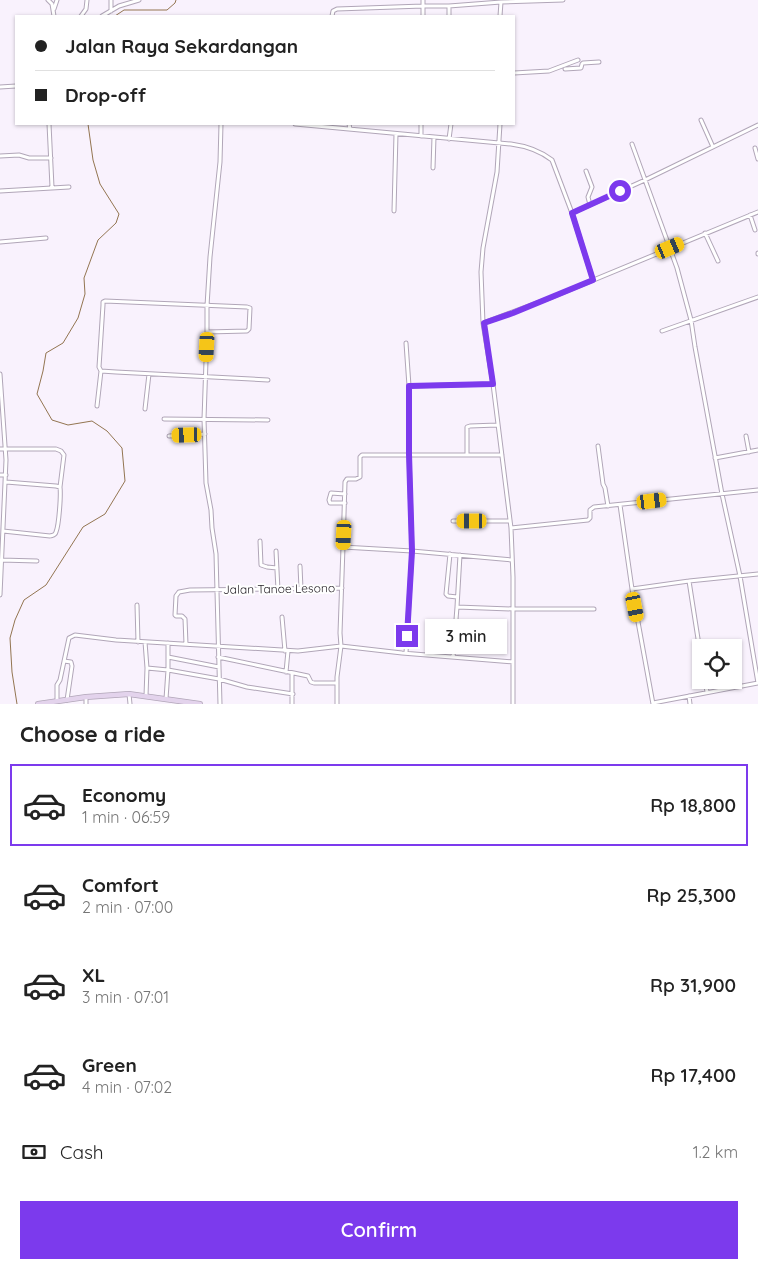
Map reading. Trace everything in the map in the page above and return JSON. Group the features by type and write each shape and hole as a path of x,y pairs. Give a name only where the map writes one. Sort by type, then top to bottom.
{"main road":[{"path":"38,704 129,694 200,704"}],"street":[{"path":"48,0 52,4 54,15"},
{"path":"53,9 57,0"},
{"path":"82,15 86,9 87,0"},
{"path":"111,0 111,11"},
{"path":"104,15 119,6 139,0"},
{"path":"410,0 411,6"},
{"path":"423,0 423,15"},
{"path":"332,15 332,11 337,9 450,6 500,1 563,0"},
{"path":"500,1 500,15"},
{"path":"449,15 450,6"},
{"path":"515,73 549,71 578,60"},
{"path":"566,69 581,68 582,63 599,62"},
{"path":"0,87 15,86"},
{"path":"701,120 713,147"},
{"path":"49,125 52,187"},
{"path":"220,704 216,554 206,483 204,419 207,306 219,171 221,125"},
{"path":"306,125 499,143 520,146 545,154 552,160 572,213 593,280"},
{"path":"349,125 350,129"},
{"path":"421,125 421,136"},
{"path":"449,139 450,125"},
{"path":"500,125 497,172 483,248 481,272 484,323 511,528 513,704"},
{"path":"572,213 758,125"},
{"path":"394,211 396,134"},
{"path":"433,168 434,137"},
{"path":"620,505 632,589 653,704 758,683 740,576 694,347 691,320 670,248 632,144"},
{"path":"755,148 758,159"},
{"path":"0,156 19,154 29,158 51,158"},
{"path":"586,171 592,187 588,196 590,205"},
{"path":"0,191 69,187"},
{"path":"484,323 513,313 758,212"},
{"path":"750,215 755,230"},
{"path":"706,233 718,261"},
{"path":"0,242 46,238"},
{"path":"662,331 758,297"},
{"path":"97,406 101,371 99,362 103,305 105,301 247,307 250,309 249,329 247,331 207,332"},
{"path":"406,343 409,386 412,551 406,653"},
{"path":"101,371 268,380"},
{"path":"0,374 6,475 2,514 0,595"},
{"path":"145,409 149,374"},
{"path":"409,386 493,384"},
{"path":"164,419 268,420"},
{"path":"467,455 467,428 470,426 497,425"},
{"path":"169,436 205,434"},
{"path":"746,436 749,452"},
{"path":"598,446 608,506"},
{"path":"0,449 56,449 64,455 59,515 54,535 3,531"},
{"path":"715,458 758,450"},
{"path":"337,704 341,646 346,480 358,479 360,477 360,457 362,455 409,454 502,455"},
{"path":"0,475 6,475"},
{"path":"6,482 60,487"},
{"path":"511,528 588,520 591,509 608,506 758,490"},
{"path":"345,494 331,493 330,500 330,503 345,503"},
{"path":"453,521 510,521"},
{"path":"260,541 261,565 277,568"},
{"path":"343,547 512,560"},
{"path":"276,551 278,590"},
{"path":"450,554 446,594 458,597"},
{"path":"453,657 460,555"},
{"path":"1,560 37,561"},
{"path":"300,566 301,589"},
{"path":"632,589 758,574"},
{"path":"689,581 698,639"},
{"name":"Jalan Tanoe Lesono","path":"186,644 185,619 182,616 175,615 176,594 179,592 217,589 342,588"},
{"path":"137,605 138,642"},
{"path":"457,608 594,609"},
{"path":"282,618 287,651 286,672"},
{"path":"57,701 57,685 60,680 69,638 75,635 138,642 287,651 341,646 513,662"},
{"path":"145,642 147,668 146,696"},
{"path":"166,699 168,643"},
{"path":"168,657 219,667"},
{"path":"218,657 309,676 311,682 314,683 337,683"},
{"path":"64,661 71,662 72,666 68,700"},
{"path":"147,668 219,679 247,687 293,694"},
{"path":"292,673 292,704"},
{"path":"129,694 130,704"},
{"path":"689,696 690,704"},
{"path":"86,698 86,704"}],"waterway":[{"path":"116,15 124,10 167,10 176,0"},
{"path":"17,704 12,672 10,638 15,620 24,600 46,585 83,527 105,514 125,481 122,448 107,431 92,421 68,425 52,420 37,394 46,353 63,343 78,318 85,294 84,278 98,240 116,223 119,214 100,184 93,160 88,125"}],"route":[{"path":"407,636 412,551 409,386 493,384 484,323 593,280 572,213 620,191"}]}
